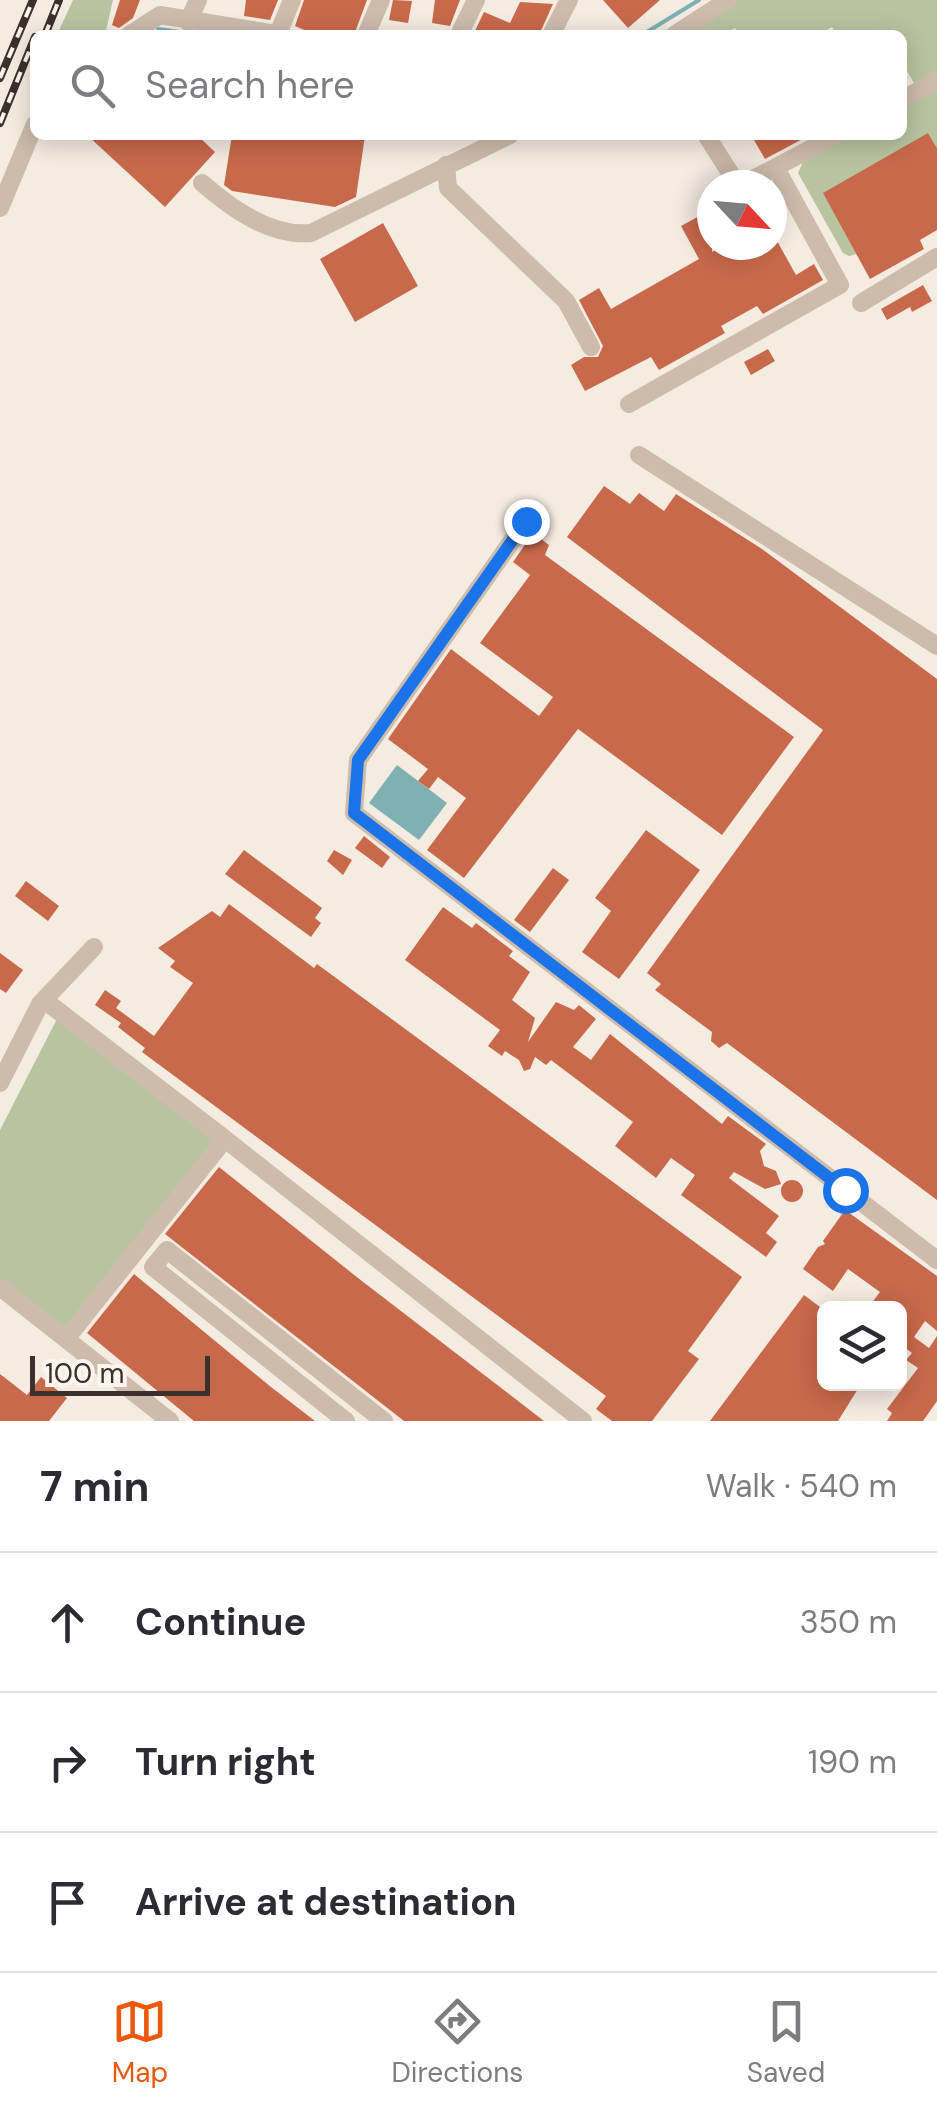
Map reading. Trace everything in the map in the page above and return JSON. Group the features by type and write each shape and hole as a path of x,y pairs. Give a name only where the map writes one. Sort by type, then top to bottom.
{"street":[{"path":"188,22 198,0"},
{"path":"282,30 292,0"},
{"path":"368,30 381,0"},
{"path":"461,30 476,0"},
{"path":"554,30 569,0"},
{"path":"682,30 728,0"},
{"path":"133,30 154,7 188,22 245,30"},
{"path":"907,97 937,80"},
{"path":"0,208 30,136"},
{"path":"202,184 234,209 276,230 300,234 318,231 499,140"},
{"path":"709,140 736,182 753,179 828,140"},
{"path":"446,165 448,188 566,302 591,347"},
{"path":"629,404 840,285 776,168"},
{"path":"861,304 937,257"},
{"path":"639,455 937,646"},
{"path":"526,521 358,760 354,813 937,1260"},
{"path":"3,1070 44,1000 94,947"},
{"path":"44,1000 583,1421"},
{"path":"66,1339 225,1138"},
{"path":"346,1421 153,1267 167,1250 384,1421"},
{"path":"0,1287 170,1421"}],"green space":[{"path":"73,0 113,0 106,30 59,30"},
{"path":"734,0 937,0 937,72 915,85 907,71 907,30 687,30"},
{"path":"937,89 937,148 928,133 856,254 849,256 843,253 798,173 803,162 844,140 907,140 907,105"},
{"path":"59,1015 219,1140 63,1333 0,1281 0,1130"}],"water":[{"path":"397,765 447,803 419,840 369,803"}],"building":[{"path":"120,0 140,0 133,18 119,28 112,25"},
{"path":"246,0 278,0 270,20 244,16"},
{"path":"304,0 367,0 356,30 304,30 295,26"},
{"path":"393,0 412,1 408,23 389,20"},
{"path":"435,0 460,0 450,26 432,23"},
{"path":"603,0 660,0 628,28"},
{"path":"520,2 553,4 541,30 475,30 484,12 510,23"},
{"path":"928,133 937,148 937,230 920,240 924,249 870,279 823,193"},
{"path":"92,140 202,140 215,152 165,207"},
{"path":"231,140 364,140 356,197 335,207 232,191 224,185"},
{"path":"754,140 801,140 765,159"},
{"path":"697,217 697,255 681,226"},
{"path":"383,223 418,286 355,322 320,259"},
{"path":"787,259 796,275 814,264 823,280 763,314 757,306 721,326 725,333 659,370 651,357 585,391 571,365 584,357 598,357 603,346 579,300 599,288 611,309 697,260"},
{"path":"923,285 932,301 912,312 910,307 887,320 881,309"},
{"path":"768,349 775,361 751,375 744,362"},
{"path":"604,486 630,504 639,493 664,511 676,494 762,549 937,679 937,1200 727,1043 719,1048 711,1041 712,1032 655,990 661,984 647,973 823,730 567,537"},
{"path":"533,533 549,545 545,555 794,737 722,835 578,729 464,878 427,850 466,798 438,777 429,789 418,781 428,769 388,739 451,649 539,716 553,697 480,643 530,575 513,562"},
{"path":"646,830 700,870 619,979 582,952 611,911 595,898"},
{"path":"364,836 390,857 382,868 355,848"},
{"path":"244,850 322,908 315,918 321,923 311,937 225,874"},
{"path":"334,850 352,860 343,875 327,861"},
{"path":"553,868 569,880 530,932 514,920"},
{"path":"26,881 59,906 48,921 15,896"},
{"path":"229,904 314,968 317,964 742,1277 688,1351 699,1359 652,1421 612,1421 596,1409 606,1396 142,1052 145,1048 118,1027 121,1023 95,1005 105,990 121,1001 116,1008 154,1036 193,983 170,967 175,961 158,948 212,911 220,917"},
{"path":"443,907 472,928 476,923 513,951 509,956 530,972 512,1000 535,1018 528,1042 556,1002 574,1010 579,1005 596,1019 573,1047 591,1060 610,1034 722,1124 728,1116 766,1144 760,1151 764,1166 776,1171 781,1184 765,1189 734,1172 729,1178 779,1216 766,1233 777,1242 766,1257 681,1195 695,1175 671,1158 656,1178 615,1146 633,1122 551,1060 546,1065 535,1057 530,1069 524,1071 519,1060 505,1051 502,1056 488,1046 500,1030 405,960"},
{"path":"0,953 23,970 6,993 0,989"},
{"path":"219,1167 544,1421 404,1421 165,1234"},
{"path":"792,1180 800,1183 800,1199 792,1202 784,1199 781,1191 784,1183"},
{"path":"845,1210 937,1276 937,1331 925,1321 914,1337 929,1348 937,1336 937,1401 923,1421 887,1421 892,1413 887,1409 901,1391 907,1391 907,1383 918,1368 907,1361 912,1353 907,1349 907,1301 873,1301 880,1292 848,1269 833,1291 803,1269 818,1247 825,1244 823,1241"},
{"path":"134,1274 315,1421 194,1421 87,1333"},
{"path":"804,1295 817,1305 817,1391 857,1391 838,1421 710,1421"},
{"path":"0,1374 27,1395 41,1377 67,1398 49,1421 0,1421"}],"waterway":[{"path":"650,30 699,0"},
{"path":"158,29 165,30"}],"railway":[{"path":"0,78 33,0"},
{"path":"47,30 59,0"},
{"path":"0,123 30,49"}],"route":[{"path":"526,521 358,760 354,813 845,1190"}]}
